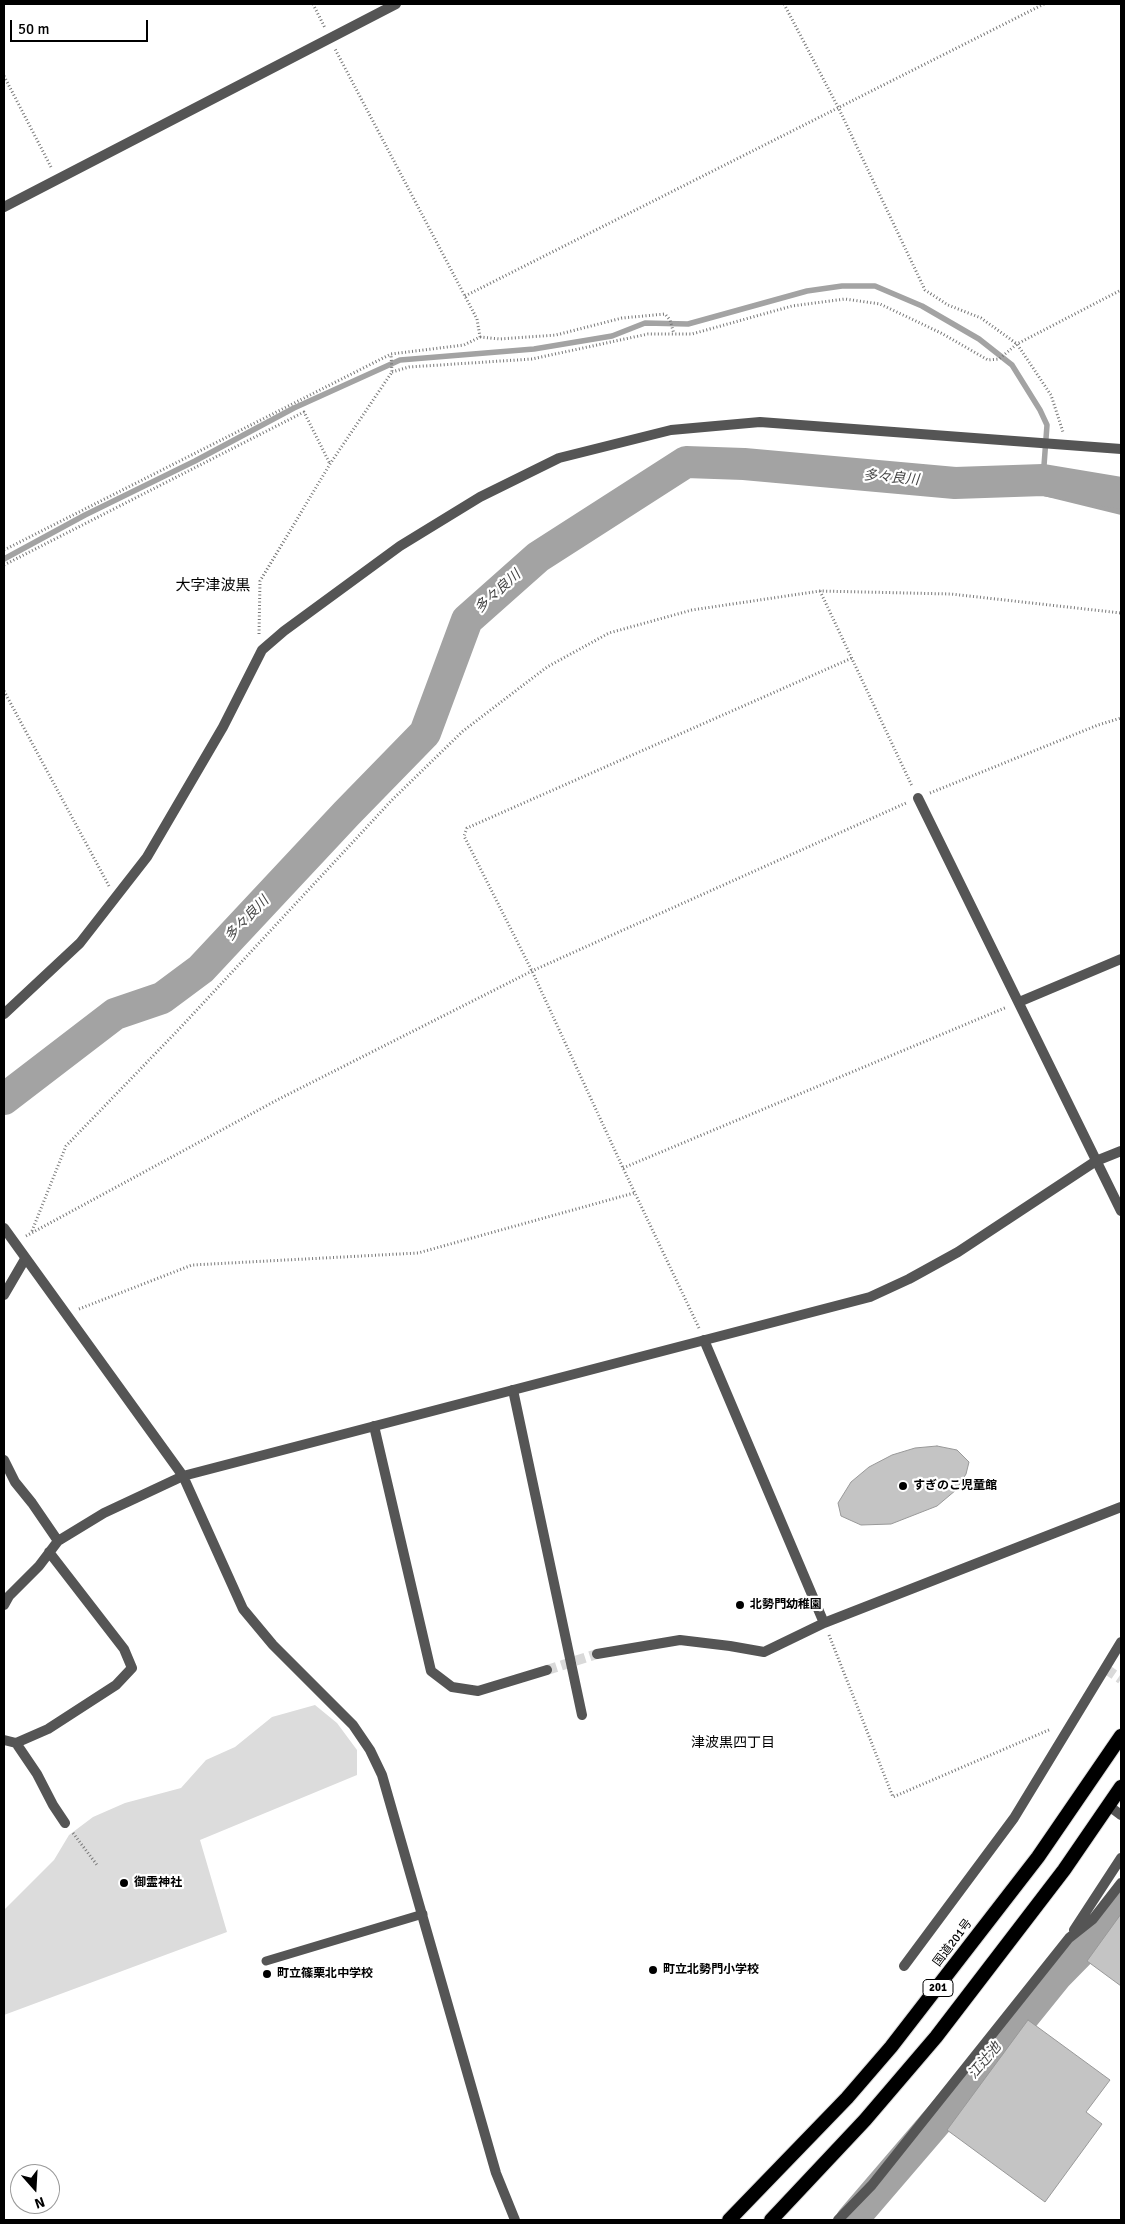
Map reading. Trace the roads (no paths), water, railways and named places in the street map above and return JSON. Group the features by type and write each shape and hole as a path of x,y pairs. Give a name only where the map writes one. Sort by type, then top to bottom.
{"highway":[{"name":"国道201号","path":"729,2220 847,2098 891,2048 1038,1857 1121,1736"},
{"name":"201","path":"772,2220 865,2120 936,2037 1040,1902 1121,1787"}],"street":[{"path":"4,207 396,4"},
{"path":"4,1014 80,943 152,849 223,727 262,650 284,630 400,546 480,497 560,458 578,453 671,430 760,422 1121,449"},
{"path":"918,798 1121,1212"},
{"path":"1019,1002 1121,958"},
{"path":"4,1605 9,1596 39,1566 58,1542 104,1514 183,1476 870,1297 909,1280 958,1252 1096,1160 1121,1151"},
{"path":"4,1228 183,1476 243,1609 273,1645 353,1725 370,1750 382,1775 496,2173 514,2220"},
{"path":"4,1295 25,1259"},
{"path":"704,1340 824,1623"},
{"path":"513,1390 582,1715"},
{"path":"374,1426 431,1671 452,1687 478,1691 547,1670"},
{"path":"4,1460 15,1482 32,1503 58,1542"},
{"path":"597,1654 680,1640 764,1652 824,1623 1121,1507"},
{"path":"4,1740 16,1743 56,1724 116,1685 132,1668 124,1649 49,1552"},
{"path":"904,1966 1014,1818 1121,1642"},
{"path":"16,1743 37,1774 65,1823"},
{"path":"1109,1806 1121,1815"},
{"path":"838,2220 872,2185 1069,1938 1121,1858"},
{"path":"1069,1938 1093,1919 1121,1883"}],"lane":[{"path":"266,1962 423,1914"}],"waterway":[{"path":"4,559 85,515 195,461 294,408 400,360 534,349 612,336 645,323 688,324 807,291 842,286 875,286 922,306 979,339 1012,365 1040,410 1047,425 1043,479"},
{"name":"多々良川","path":"4,1099 115,1014 162,998 201,969 346,814 425,733 467,620 538,557 686,462 744,464 955,483 1043,480 1121,493"},
{"name":"江辻池","path":"852,2220 973,2079 1057,1975 1111,1920 1121,1906"}],"tunnel":[{"path":"547,1670 597,1654"},
{"path":"1106,1669 1121,1679"}],"place":[{"name":"すぎのこ児童館","path":"903,1486"},
{"name":"北勢門幼稚園","path":"740,1605"},
{"name":"御霊神社","path":"124,1883"},
{"name":"町立北勢門小学校","path":"653,1970"},
{"name":"町立篠栗北中学校","path":"267,1974"}],"district":[{"name":"大字津波黒","path":"213,586"},
{"name":"津波黒四丁目","path":"733,1743"}]}
